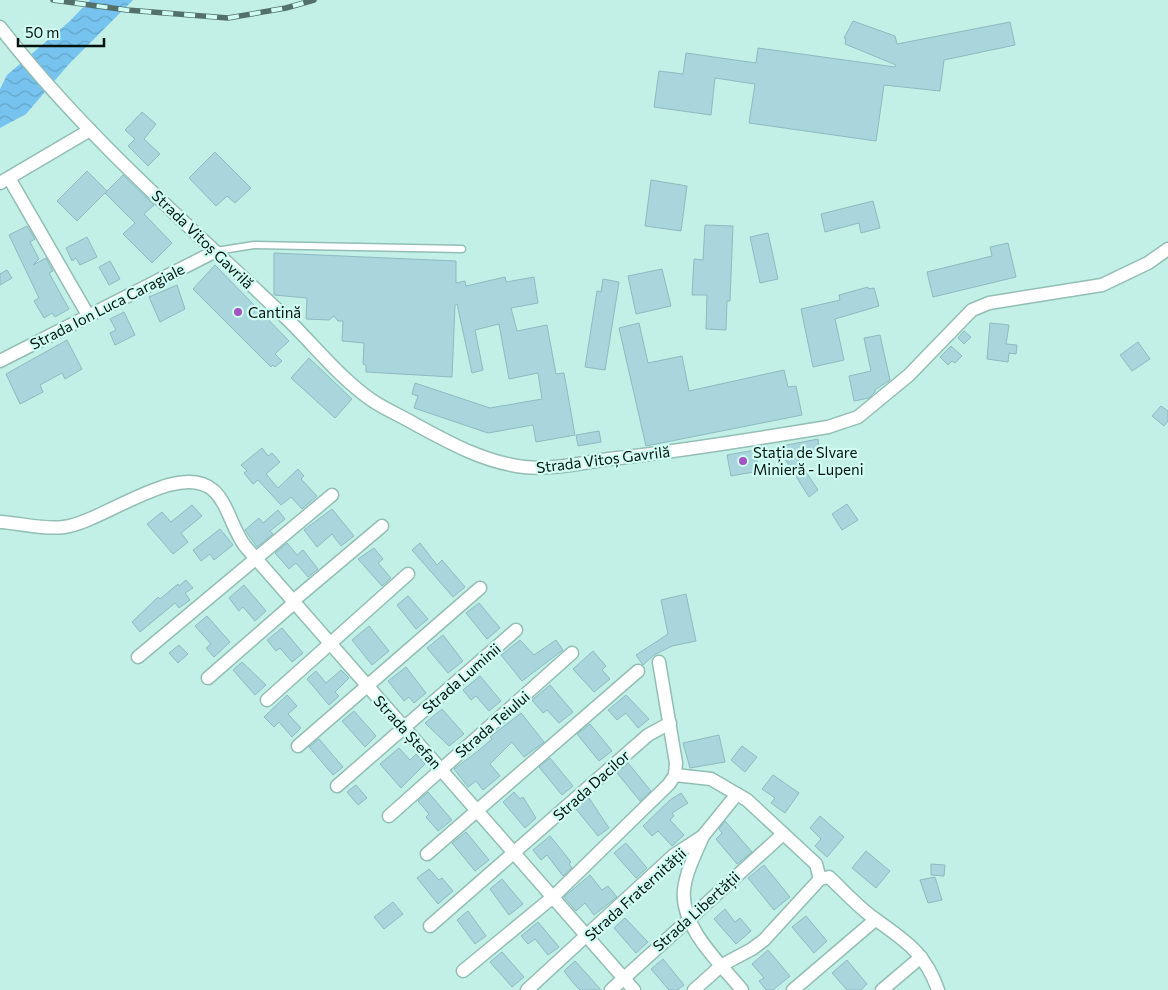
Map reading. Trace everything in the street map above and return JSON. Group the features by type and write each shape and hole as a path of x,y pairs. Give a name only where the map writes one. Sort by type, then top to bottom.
{"street":[{"name":"Strada Vitoș Gavrilă","path":"0,27 90,130 214,252 283,314 356,388 374,402 440,438 486,458 513,465 542,467 756,438 846,422 858,417 909,375 972,310 989,303 1102,284 1148,263 1168,249"},
{"path":"88,315 5,180 90,130"},
{"name":"Strada Ion Luca Caragiale","path":"0,361 214,252"},
{"name":"Strada Ștefan","path":"0,522 64,527 162,488 186,481 196,481 214,490 224,504 240,539 256,559 634,990"},
{"path":"138,657 332,495"},
{"path":"208,678 382,526"},
{"path":"267,700 408,574"},
{"path":"298,746 480,588"},
{"name":"Strada Luminii","path":"337,786 516,630"},
{"name":"Strada Teiului","path":"389,816 572,653"},
{"path":"463,971 553,897 662,791 675,775 676,763 659,662"},
{"path":"427,854 638,671"},
{"name":"Strada Dacilor","path":"430,926 648,735 670,723"},
{"path":"675,775 711,779 737,794 762,812 816,864 820,879"},
{"name":"Strada Fraternității","path":"527,990 674,855 703,836 737,794"},
{"name":"Strada Libertății","path":"611,990 688,918 783,834"},
{"path":"703,836 684,890 688,918 692,928 742,990"},
{"path":"694,990 722,965 752,949 764,940 820,879 829,877 875,920 905,941 921,957 933,975 938,990"},
{"path":"793,990 875,920"},
{"path":"882,990 921,957"}],"lane":[{"path":"214,252 254,245 462,249"}],"water":[{"path":"90,0 133,0 69,64 26,114 0,128 0,89 7,75 70,21"}],"building":[{"path":"853,21 895,36 897,44 1010,22 1015,45 944,60 940,91 884,85 876,141 749,123 755,84 715,78 711,115 654,107 659,71 683,74 686,53 756,63 758,48 895,67 896,65 845,44 846,38 844,38"},
{"path":"142,112 156,124 144,139 160,154 148,166 128,146 135,139 125,130"},
{"path":"215,152 251,188 235,203 227,196 216,206 189,178"},
{"path":"87,171 107,191 77,221 57,201"},
{"path":"123,175 154,205 144,214 172,243 152,263 123,234 135,223 105,193"},
{"path":"651,180 687,186 681,231 645,226"},
{"path":"873,201 880,228 861,233 859,223 825,232 821,214"},
{"path":"705,225 733,226 730,301 727,301 726,330 706,329 707,295 692,295 694,259 703,260"},
{"path":"27,226 35,239 30,242 39,259 33,265 46,258 53,271 49,273 69,309 55,317 52,313 44,318 34,301 39,298 9,235"},
{"path":"768,233 778,279 760,283 750,237"},
{"path":"87,237 97,257 80,265 76,258 72,261 66,248"},
{"path":"1008,243 1016,277 933,297 927,272 992,256 990,247"},
{"path":"274,253 456,261 456,283 465,281 466,286 505,277 506,282 534,277 538,303 511,308 517,331 547,325 556,374 564,373 575,435 536,442 533,425 488,433 414,408 418,396 412,394 415,383 490,408 542,399 538,373 509,379 499,324 475,330 483,370 472,373 457,304 455,305 452,377 366,372 366,365 363,364 364,343 342,341 343,321 338,321 334,316 329,320 306,319 307,298 274,295"},
{"path":"110,261 120,279 109,285 99,267"},
{"name":"Cantină","path":"215,265 289,341 275,354 282,361 275,367 273,365 271,367 193,289"},
{"path":"662,269 671,306 636,314 628,276"},
{"path":"7,270 12,278 0,285 0,274"},
{"path":"603,279 619,282 605,370 585,367 597,291 601,292"},
{"path":"177,285 185,309 160,322 149,297"},
{"path":"868,287 868,289 874,288 879,306 835,319 844,360 813,367 801,309 840,300 839,295"},
{"path":"124,312 135,335 115,345 110,333 116,330 110,319"},
{"path":"639,323 648,363 682,356 689,391 784,370 788,387 796,386 802,415 646,446 619,328"},
{"path":"990,323 1009,325 1006,344 1017,345 1016,354 1009,353 1008,362 987,359"},
{"path":"964,331 971,337 964,344 958,338"},
{"path":"880,335 890,380 875,390 869,398 854,401 849,376 871,371 864,338"},
{"path":"67,340 82,369 65,379 62,373 40,385 43,392 20,404 6,374"},
{"path":"1138,342 1150,359 1132,371 1120,355"},
{"path":"951,346 962,356 955,363 952,361 948,365 940,357"},
{"path":"309,358 352,399 335,418 291,378"},
{"path":"1161,406 1168,411 1168,421 1164,426 1152,416"},
{"path":"599,431 601,442 578,446 576,435"},
{"path":"818,439 819,449 794,454 818,490 809,497 783,456 782,446"},
{"path":"262,448 268,456 272,453 280,462 266,474 278,488 298,469 304,476 301,479 317,496 302,509 291,497 281,505 258,480 253,484 244,473 247,471 241,465"},
{"name":"Stația de Slvare Minieră - Lupeni","path":"755,450 759,471 731,476 727,455"},
{"path":"847,504 858,520 842,530 832,514"},
{"path":"192,505 202,516 181,533 188,542 173,554 147,524 162,512 171,522"},
{"path":"332,509 354,536 341,546 332,534 317,547 304,530"},
{"path":"278,510 285,519 270,531 273,534 257,547 245,530 259,518 263,523"},
{"path":"220,529 233,545 214,560 210,554 201,561 193,550"},
{"path":"287,543 297,555 303,550 318,569 308,577 296,563 289,569 275,553"},
{"path":"420,543 437,565 442,560 465,587 453,597 412,550"},
{"path":"374,548 383,559 378,563 391,578 382,586 358,559"},
{"path":"186,580 193,588 185,593 190,600 179,608 175,603 140,632 132,622 158,597 160,599"},
{"path":"244,585 266,611 255,621 243,607 239,611 229,598"},
{"path":"686,594 696,641 672,646 654,655 643,665 636,655 668,634 661,600"},
{"path":"408,596 428,619 416,629 397,605"},
{"path":"479,603 500,628 487,639 466,613"},
{"path":"207,616 230,642 214,657 206,648 211,644 195,626"},
{"path":"369,626 389,651 372,665 352,640"},
{"path":"282,628 303,653 292,662 280,648 276,651 267,640"},
{"path":"443,635 463,661 448,673 427,648"},
{"path":"520,640 534,655 556,640 563,650 522,681 501,655"},
{"path":"179,645 188,654 178,663 169,653"},
{"path":"593,651 606,666 602,670 610,679 594,692 573,669"},
{"path":"242,662 266,685 255,695 233,670"},
{"path":"406,667 426,693 414,703 409,697 404,701 388,681"},
{"path":"341,670 349,678 335,692 339,696 329,705 307,679 316,671 326,683"},
{"path":"480,676 501,701 489,711 476,696 471,700 463,690"},
{"path":"550,685 573,712 559,723 547,710 543,713 532,700"},
{"path":"287,695 297,706 288,714 301,728 292,737 279,722 274,727 264,717"},
{"path":"626,695 649,719 638,728 626,713 617,720 608,710"},
{"path":"442,709 464,734 449,746 425,723"},
{"path":"354,711 376,736 365,747 342,721"},
{"path":"521,713 544,742 524,757 512,742 490,764 500,776 483,790 476,781 468,787 454,769 478,751 492,739 490,737"},
{"path":"590,724 612,751 599,761 577,734"},
{"path":"719,735 725,762 690,768 683,743"},
{"path":"319,739 343,767 333,775 309,747"},
{"path":"742,746 757,757 745,772 731,760"},
{"path":"399,748 410,760 416,754 425,764 401,788 380,764"},
{"path":"550,758 573,786 562,795 539,767"},
{"path":"628,763 651,791 640,801 617,773"},
{"path":"773,775 799,793 785,813 771,803 775,798 762,789"},
{"path":"356,785 367,798 358,805 347,792"},
{"path":"428,792 452,820 438,831 426,817 429,814 418,801"},
{"path":"514,792 520,799 523,797 536,818 525,828 503,802"},
{"path":"681,793 688,803 672,813 674,816 670,820 684,835 672,846 658,831 652,836 643,826 670,800"},
{"path":"589,798 609,828 598,836 576,809"},
{"path":"820,816 844,837 827,857 815,846 821,839 810,828"},
{"path":"725,821 752,852 737,864 716,839 722,833 719,829"},
{"path":"466,832 489,860 475,871 452,843"},
{"path":"550,836 571,862 569,864 572,868 563,876 547,855 541,860 533,850"},
{"path":"626,843 647,868 636,878 614,853"},
{"path":"866,851 890,871 876,888 852,868"},
{"path":"931,864 945,865 944,876 931,875"},
{"path":"764,865 790,897 774,910 748,878"},
{"path":"429,869 439,880 442,878 453,891 438,904 417,878"},
{"path":"590,875 602,890 608,886 617,897 594,915 585,903 576,911 564,897"},
{"path":"935,877 942,900 928,903 920,880"},
{"path":"502,879 523,904 509,915 490,889"},
{"path":"393,902 403,914 384,929 374,917"},
{"path":"725,909 735,922 740,918 751,931 736,944 714,919"},
{"path":"468,911 486,936 475,944 457,920"},
{"path":"806,916 827,941 814,953 792,927"},
{"path":"625,918 648,942 636,953 614,928"},
{"path":"538,922 559,947 548,955 535,939 528,944 521,936"},
{"path":"768,950 790,976 773,990 766,990 759,981 764,978 752,964"},
{"path":"502,952 524,977 512,987 490,962"},
{"path":"663,959 684,985 677,990 669,990 651,969"},
{"path":"847,960 867,984 861,990 847,990 832,973"},
{"path":"575,961 601,990 580,990 574,984 564,971"}],"railway":[{"path":"53,0 127,10 228,18 286,8 314,0"}],"place":[{"name":"Cantină","path":"238,312"},
{"name":"Stația de Slvare Minieră - Lupeni","path":"743,461"}]}
